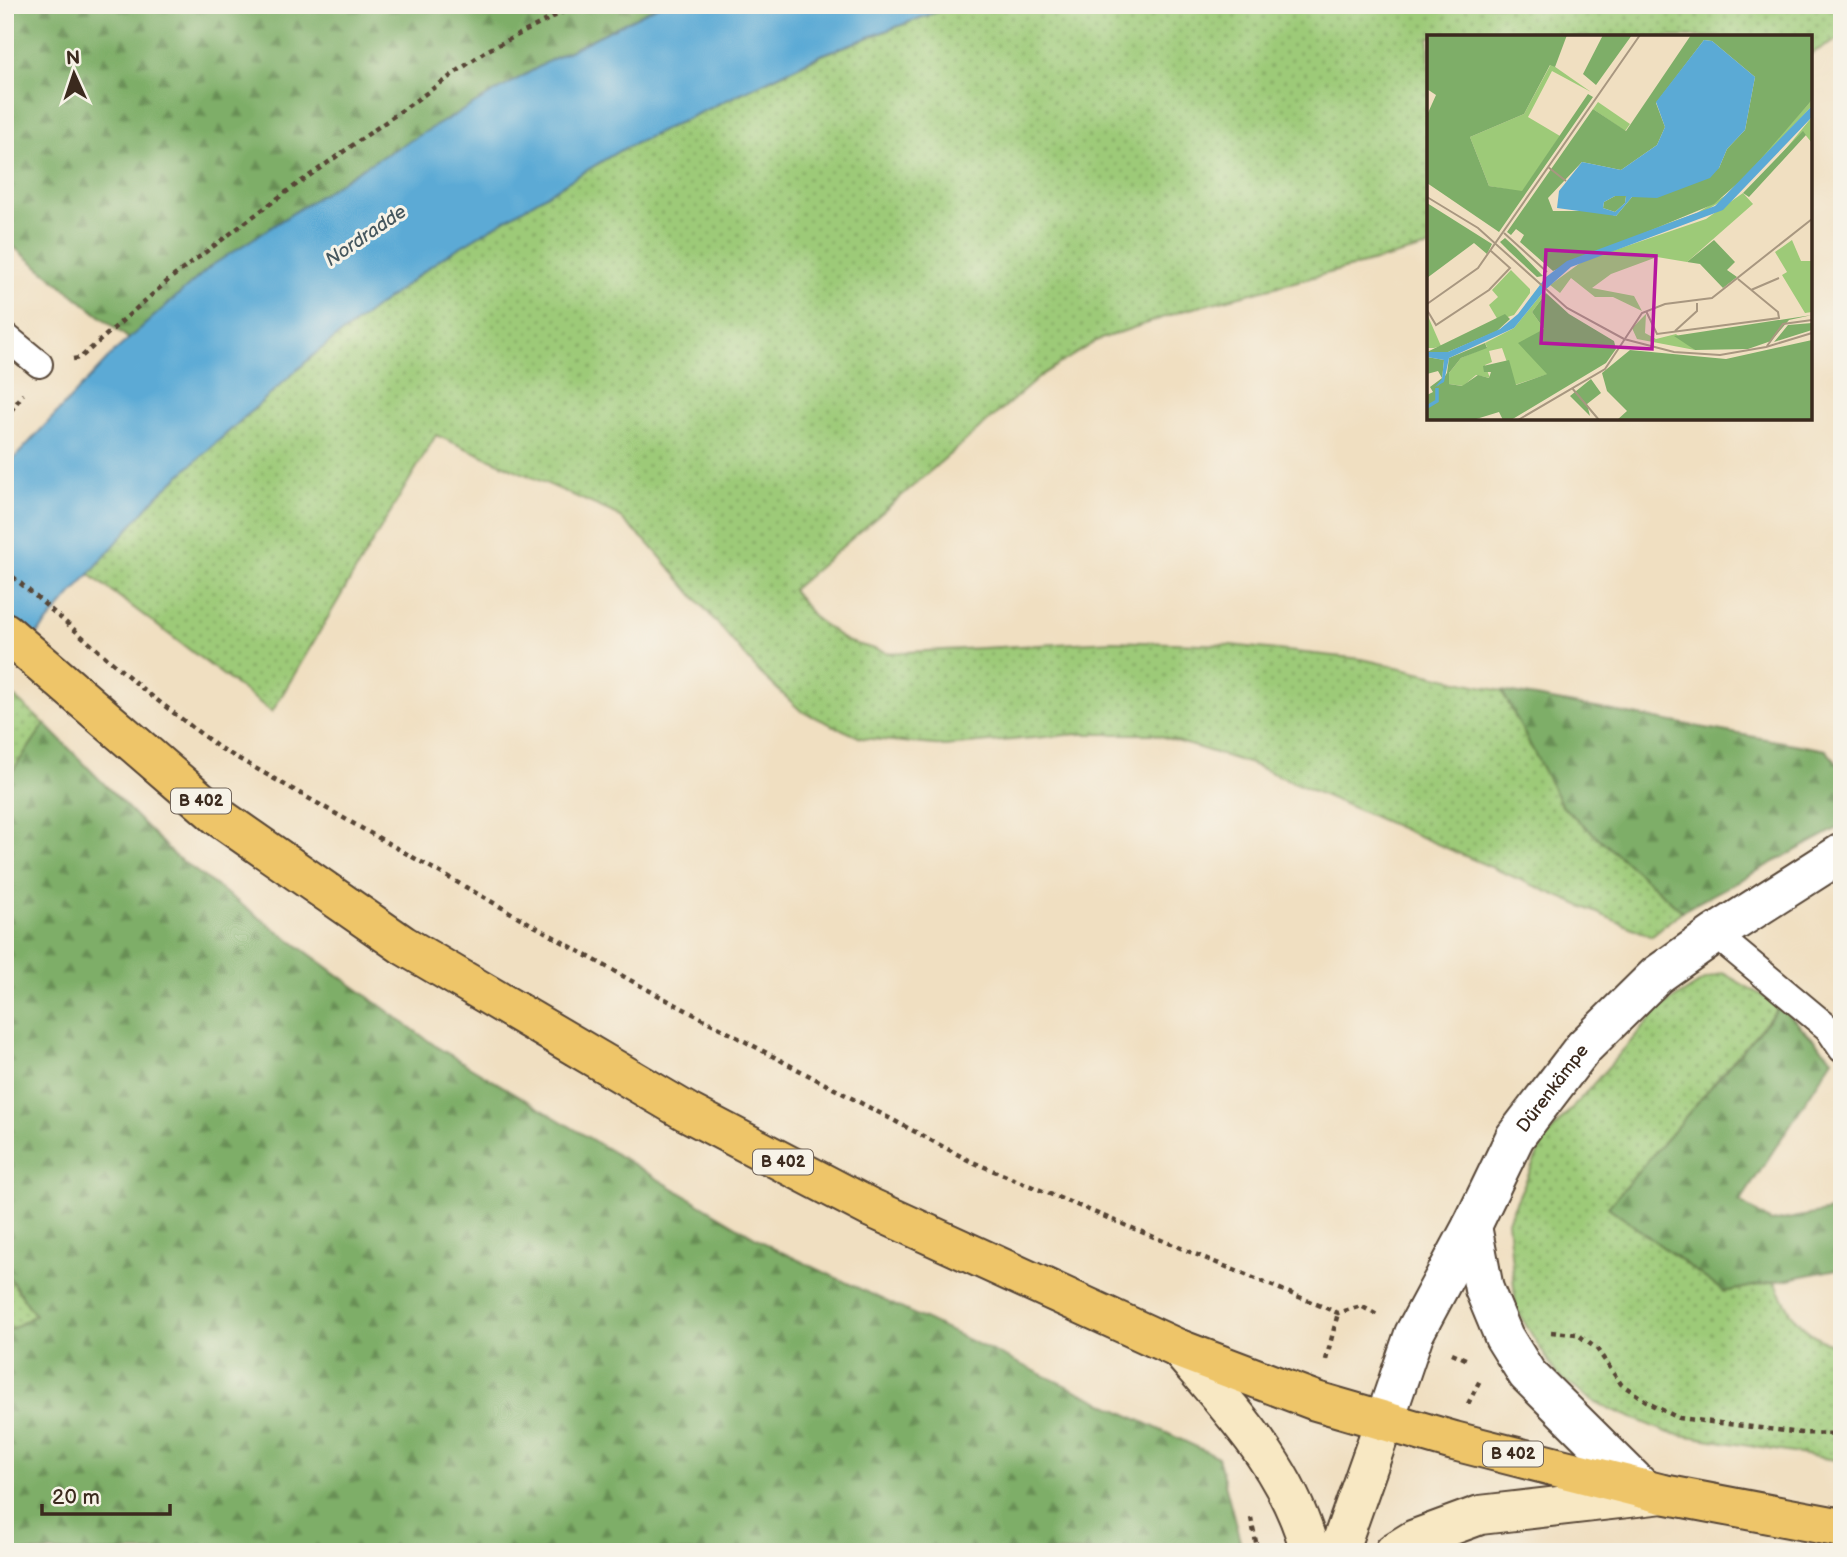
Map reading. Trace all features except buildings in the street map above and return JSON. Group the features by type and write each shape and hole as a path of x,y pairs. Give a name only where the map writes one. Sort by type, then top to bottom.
{"main road":[{"name":"B 402","path":"5,632 219,817 403,945 687,1112 869,1207 1180,1349 1316,1401 1384,1422 1652,1491 1842,1528"}],"street":[{"name":"Dürenkämpe","path":"1384,1422 1413,1334 1472,1226 1516,1137 1583,1048 1657,975 1715,934 1842,853"},
{"path":"1472,1226 1484,1289 1504,1337 1527,1374 1652,1491"},
{"path":"1180,1349 1260,1444 1303,1525 1310,1552"},
{"path":"1338,1552 1384,1422"},
{"path":"1394,1552 1415,1539 1480,1515 1652,1491"}],"lane":[{"path":"5,336 40,363"},
{"path":"1715,934 1828,1028 1842,1049"}],"path":[{"path":"40,363 80,358 171,278 282,195 486,51 577,5"},
{"path":"5,570 144,690 230,754 637,984 970,1160 1338,1313"},
{"path":"1514,1352 1544,1332 1577,1334 1597,1349 1620,1384 1652,1405 1679,1418 1801,1433 1842,1434"}],"green space":[{"path":"5,5 660,5 551,60 364,167 211,266 129,339 5,240"},
{"path":"955,5 1842,5 1842,38 1812,53 1812,35 1427,35 1427,248 1182,311 1098,340 1043,374 792,590 815,618 846,641 889,653 1112,641 1230,645 1362,659 1502,691 1563,806 1682,911 1651,936 1251,764 1154,734 1078,734 945,746 861,738 801,711 760,673 651,546 616,514 436,435 272,712 89,574 157,496 317,352 440,259 619,151 822,55"},
{"path":"5,689 45,724 5,782"},
{"path":"1502,691 1826,750 1842,769 1842,826 1682,911 1562,806"},
{"path":"45,724 175,856 437,1047 775,1249 1218,1457 1243,1552 5,1552 5,1333 35,1315 5,1271 5,782"},
{"path":"1723,973 1780,1006 1609,1207 1724,1292 1775,1282 1793,1316 1807,1331 1842,1349 1842,1461 1669,1433 1596,1403 1557,1375 1516,1309 1508,1220 1544,1140 1660,1008 1704,980"},
{"path":"1780,1006 1833,1059 1740,1202 1771,1222 1842,1209 1842,1268 1724,1292 1608,1207"},
{"path":"5,1271 35,1315 5,1333"}],"water":[{"name":"Nordradde","path":"660,5 955,5 821,55 619,151 440,259 317,352 157,496 5,671 5,468 115,351 211,266 364,167 551,60"}]}
